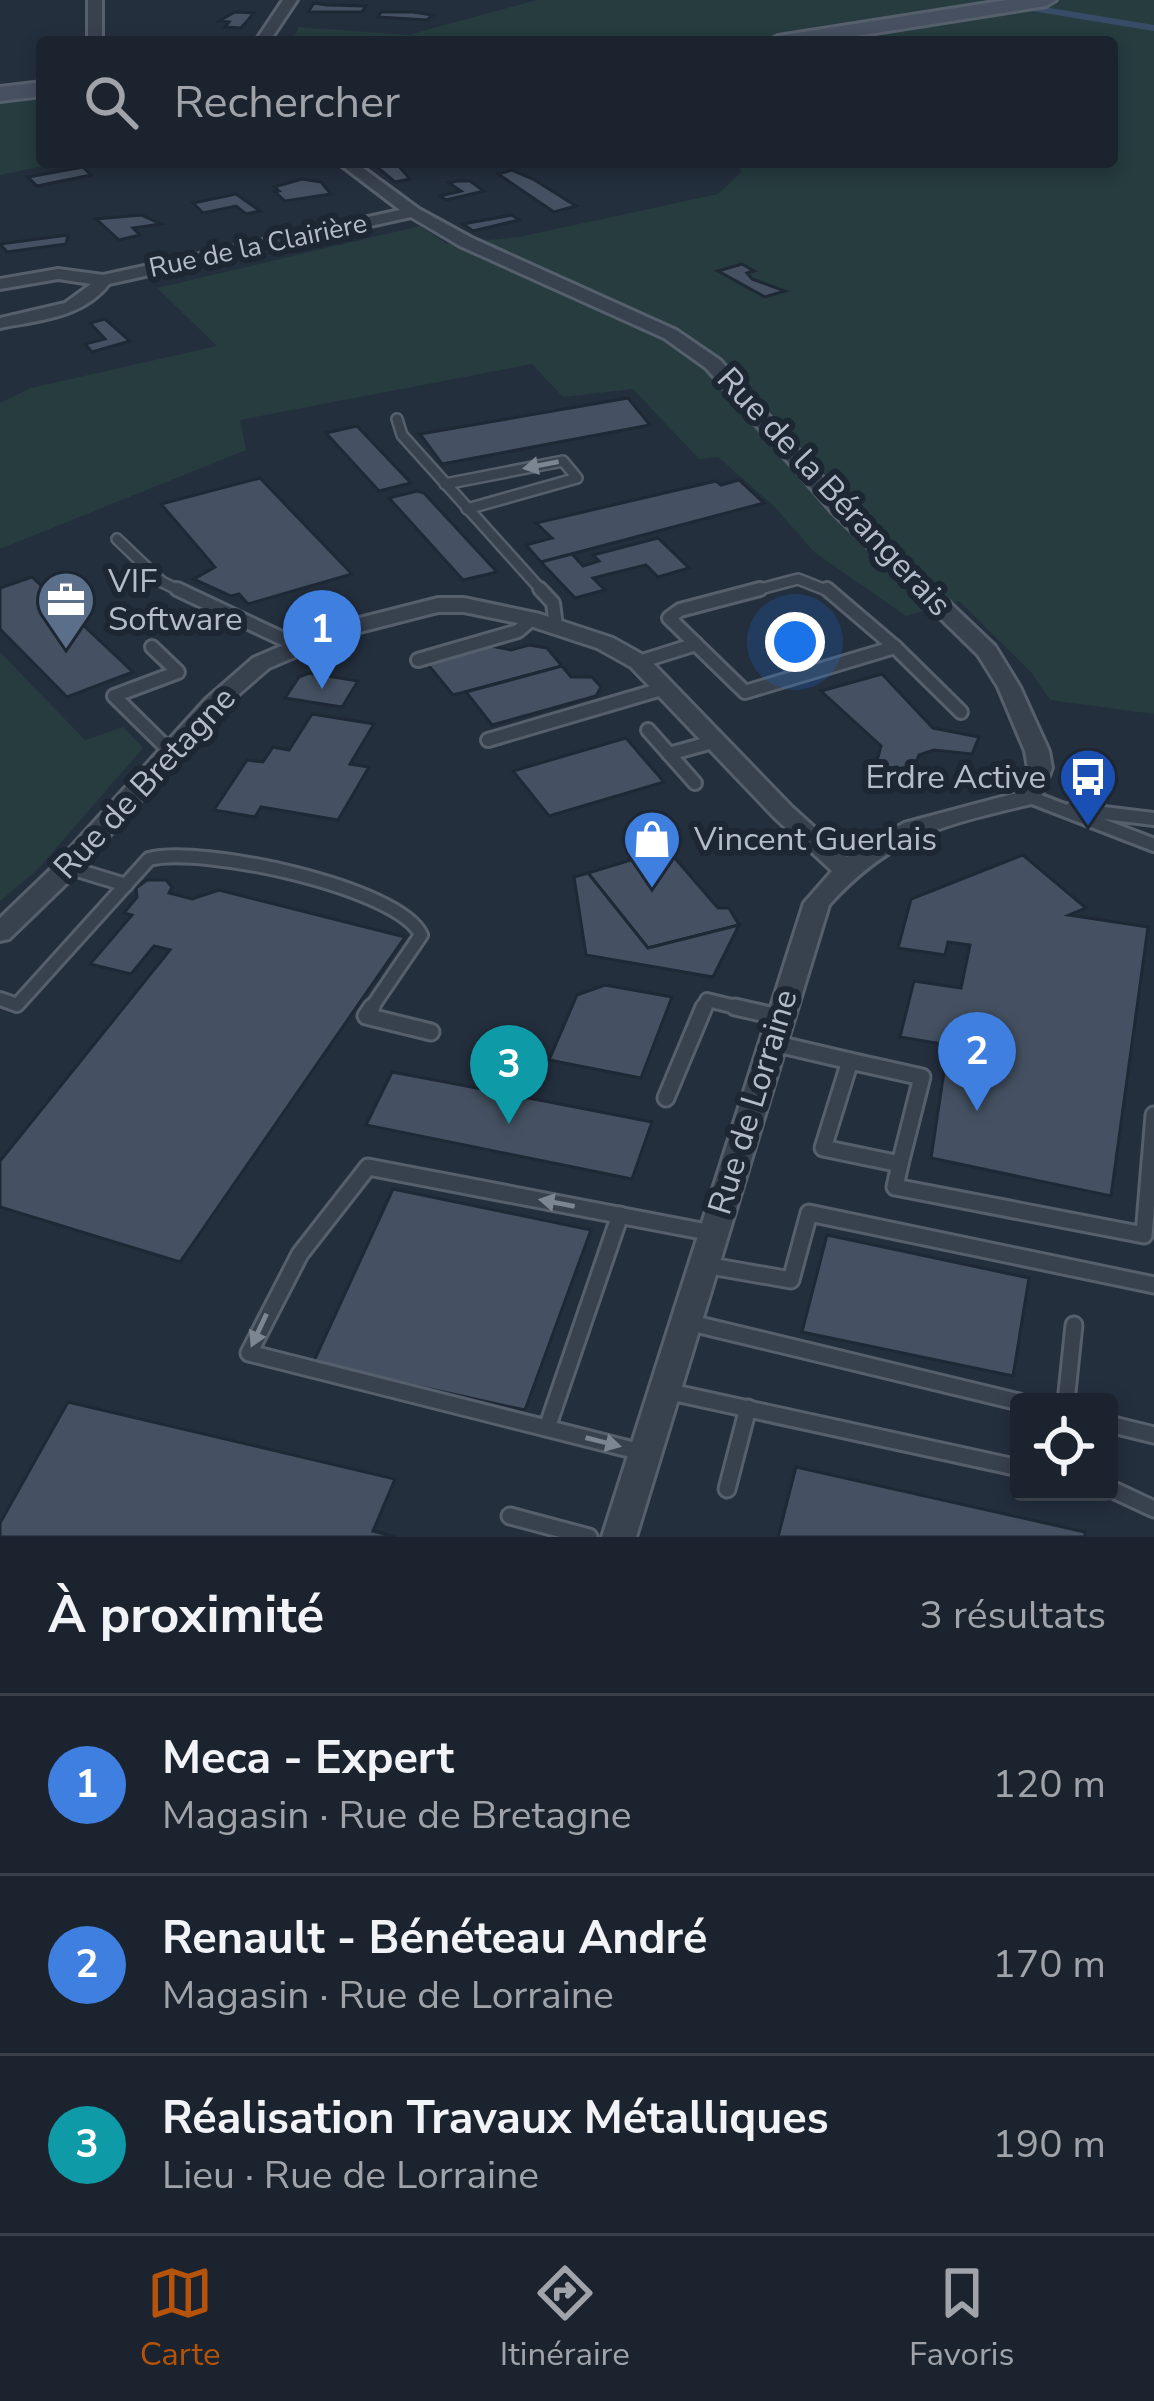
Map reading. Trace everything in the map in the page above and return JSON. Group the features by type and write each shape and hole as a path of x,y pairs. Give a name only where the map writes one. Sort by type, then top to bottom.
{"street":[{"path":"95,0 95,36"},
{"path":"266,36 290,0"},
{"path":"816,36 1046,0"},
{"path":"0,94 36,90"},
{"name":"Rue de la Bérangerais","path":"353,168 412,212 466,242 670,334 713,364 839,508 988,651 1037,751 1040,768 1030,797"},
{"name":"Rue de la Clairière","path":"0,284 58,274 103,280 412,212"},
{"name":"Rue de la Clairière","path":"0,323 71,307 103,280"},
{"name":"Rue de Bretagne","path":"0,933 11,910 67,867 214,704 261,663 298,646 438,605 464,605 544,623 605,643 639,662 845,869"},
{"name":"Rue de Lorraine","path":"620,1537 817,903 845,869 894,834 947,813 1030,797"}],"lane":[{"path":"397,419 402,435 553,604 544,623 418,659"},
{"path":"446,484 563,461 577,478 467,508"},
{"path":"117,539 162,582 298,646"},
{"path":"895,646 745,692 669,619 680,610 799,579 812,580 842,599 895,646 961,712"},
{"path":"639,662 696,644"},
{"path":"152,647 178,673 114,696 171,752"},
{"path":"488,740 666,688"},
{"path":"648,730 695,783"},
{"path":"669,754 716,741"},
{"path":"1030,797 1068,809 1154,819"},
{"path":"1030,797 1154,845"},
{"path":"0,999 17,1005 158,853 193,851 386,902 417,922 422,935 366,1016 431,1032"},
{"path":"67,867 126,885"},
{"path":"666,1098 706,1000 850,1060 922,1077 895,1187 1144,1235 1154,1115"},
{"path":"850,1060 823,1148 900,1164"},
{"path":"645,1453 249,1353 288,1268 324,1214 368,1166 713,1233"},
{"path":"703,1264 791,1280 809,1213 1154,1285"},
{"path":"548,1428 620,1215"},
{"path":"686,1322 1010,1400"},
{"path":"1067,1393 1074,1325"},
{"path":"664,1390 1010,1466"},
{"path":"727,1490 748,1408"},
{"path":"1118,1426 1154,1435"},
{"path":"1118,1492 1154,1509"},
{"path":"510,1516 590,1537"}],"green space":[{"path":"537,0 1154,0 1154,714 1050,700 1031,672 959,601 906,616 814,552 775,507 718,457 699,459 633,389 563,397 532,364 240,420 246,450 0,549 0,403 31,388 217,346 157,288 420,226 447,244 519,237 718,194 742,171 739,168 1118,168 1118,36 294,36 299,27 408,35"},
{"path":"36,92 36,168 0,175 0,93"},
{"path":"0,652 85,740 123,727 143,748 36,871 0,901"}],"building":[{"path":"314,3 366,6 362,12 308,12"},
{"path":"235,12 254,13 241,28 225,27 229,22 219,21"},
{"path":"381,12 433,15 427,20 378,17"},
{"path":"78,168 91,175 37,186 28,177"},
{"path":"378,168 400,168 410,179 395,182"},
{"path":"512,170 576,206 554,212 498,174"},
{"path":"302,179 321,182 331,194 285,201 275,192 279,191 274,187"},
{"path":"470,181 484,191 446,200 440,196 461,191 449,183"},
{"path":"236,194 260,211 246,214 236,206 203,213 193,203"},
{"path":"141,215 161,224 133,228 140,235 119,240 96,219"},
{"path":"512,215 519,220 473,231 463,224"},
{"path":"68,235 66,244 7,252 0,244"},
{"path":"742,264 754,271 747,273 752,279 785,291 765,297 718,271"},
{"path":"105,319 130,341 92,352 85,344 105,339 90,323"},
{"path":"628,398 650,425 442,464 420,434"},
{"path":"357,426 411,483 379,491 326,433"},
{"path":"260,478 352,574 248,604 239,594 231,596 194,579 215,567 161,504"},
{"path":"739,480 764,503 541,562 526,545 552,538 536,523 716,481 721,485"},
{"path":"417,491 497,572 463,580 389,498"},
{"path":"658,538 689,568 658,577 646,565 593,578 605,590 575,598 541,562 572,554 583,566 599,561 593,555"},
{"name":"VIF Software","path":"32,577 133,672 67,697 0,629 0,588"},
{"path":"486,645 511,650 529,645 547,648 562,666 453,695 425,661"},
{"path":"562,666 571,677 592,677 601,687 596,696 492,725 466,692"},
{"path":"309,673 358,681 342,707 285,698 299,677"},
{"path":"882,674 933,728 979,737 972,754 934,750 919,755 910,776 874,772 881,746 821,691"},
{"path":"312,714 374,724 350,764 369,767 338,820 261,807 255,817 214,810 247,760 263,762 273,747 289,750"},
{"path":"626,738 664,782 549,816 513,771"},
{"name":"Vincent Guerlais","path":"667,849 718,908 729,908 739,925 648,948 588,873"},
{"path":"1023,855 1086,908 1069,915 1148,927 1111,1196 931,1158 948,1045 900,1037 914,981 961,988 970,945 948,942 945,955 898,948 911,899"},
{"path":"588,873 648,948 739,925 713,977 586,955 574,877"},
{"path":"147,880 166,880 172,887 169,893 192,899 219,890 405,937 180,1262 0,1207 0,1161 170,950 154,946 131,974 90,964 132,915 124,913 137,897 136,888"},
{"path":"605,985 672,997 641,1078 549,1060 577,995"},
{"path":"392,1072 652,1122 632,1179 366,1125"},
{"path":"393,1189 591,1230 525,1410 313,1363"},
{"path":"827,1235 1029,1278 1013,1376 802,1332"},
{"path":"68,1402 395,1479 373,1531 396,1537 0,1537 0,1523"},
{"path":"796,1467 1085,1532 1085,1537 778,1537"}],"waterway":[{"path":"1026,7 1154,28"}],"place":[{"name":"VIF Software","path":"66,651"},
{"name":"Meca - Expert","path":"322,689"},
{"name":"Erdre Active","path":"1088,828"},
{"name":"Vincent Guerlais","path":"652,890"},
{"name":"Renault - Bénéteau André","path":"977,1111"},
{"name":"Réalisation Travaux Métalliques","path":"509,1124"}]}
